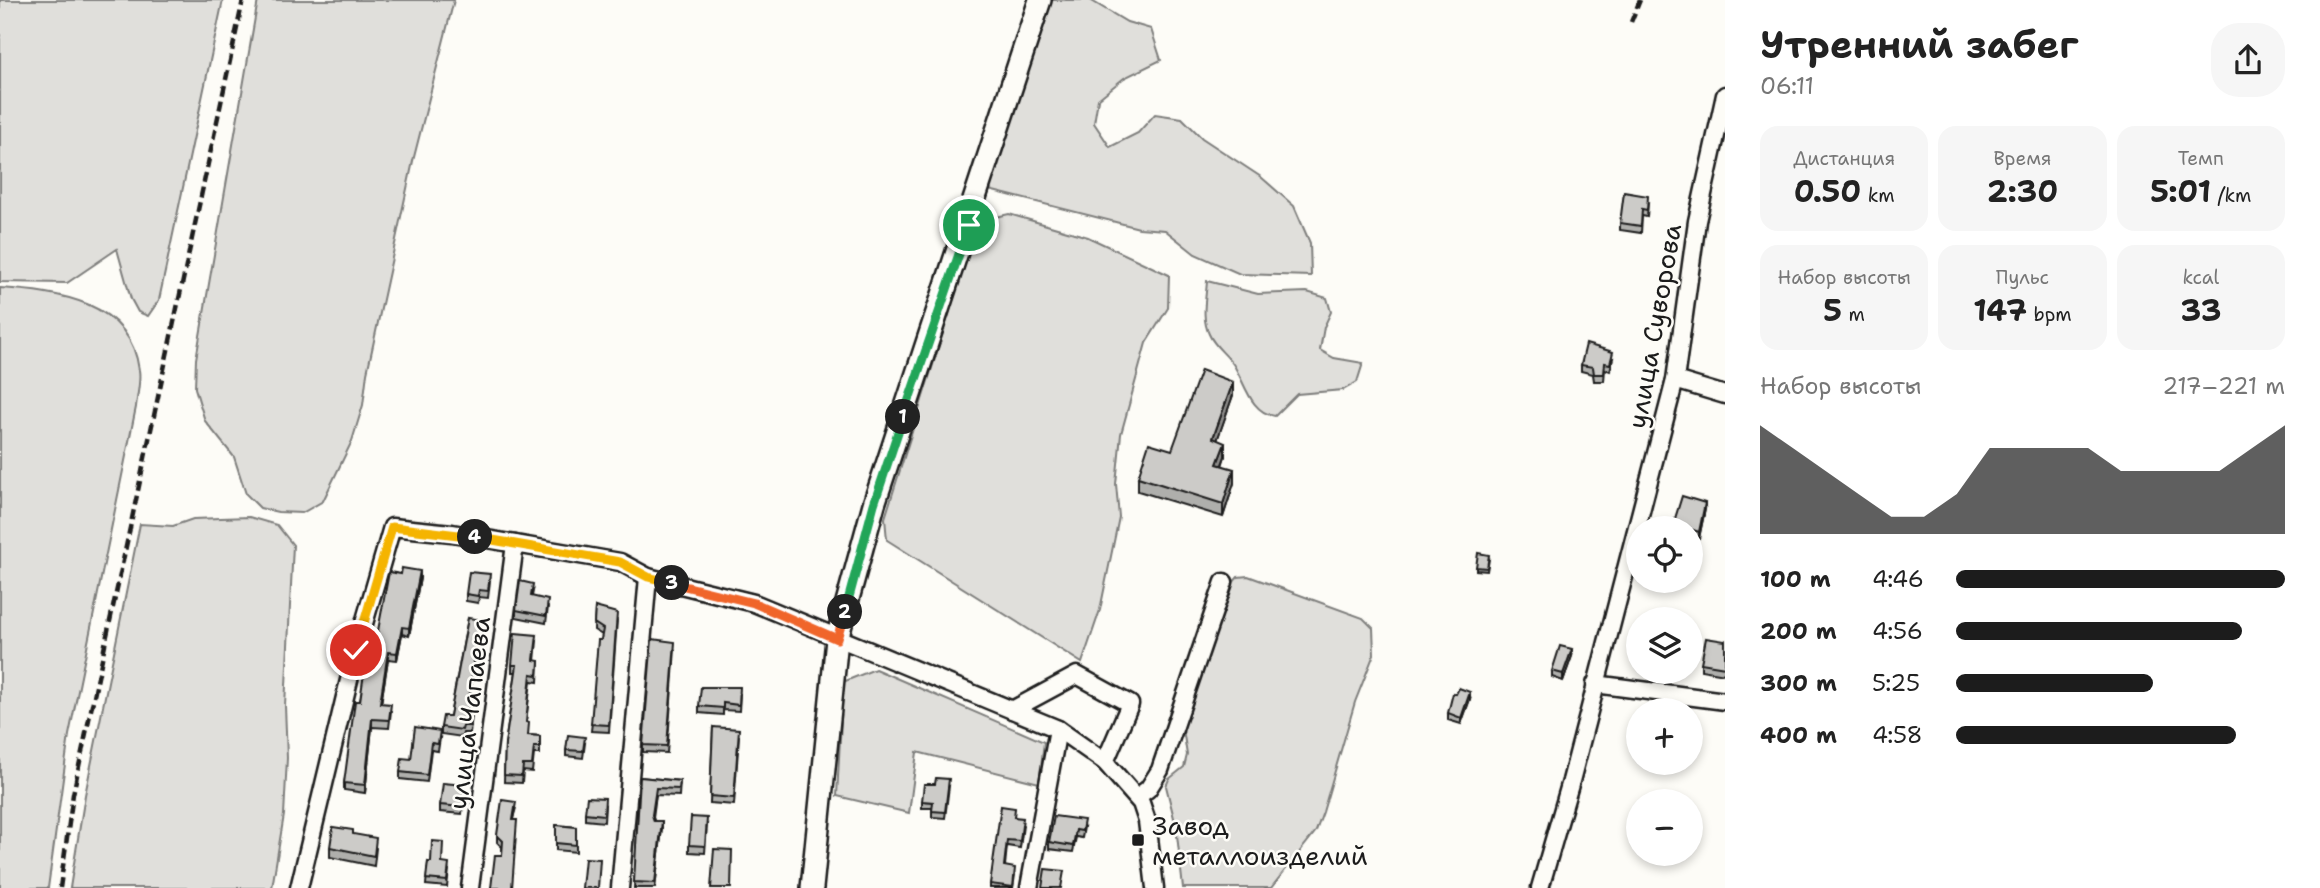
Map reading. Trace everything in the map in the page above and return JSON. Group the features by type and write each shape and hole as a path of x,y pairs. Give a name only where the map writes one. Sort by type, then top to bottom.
{"main road":[{"path":"812,888 837,639 874,504 1040,0"}],"street":[{"name":"улица Суворова","path":"1540,888 1675,380 1697,221 1725,95"},
{"path":"1675,380 1725,395"},
{"path":"299,888 356,650 392,527 620,562 648,577 754,603 1058,729 1105,762 1137,797 1147,821 1155,888"},
{"name":"улица Чапаева","path":"470,888 515,544"},
{"path":"620,888 648,577"},
{"path":"1137,797 1148,789 1160,770 1224,582"},
{"path":"1012,710 1077,675 1108,692 1129,704 1105,762"},
{"path":"1595,684 1725,701"},
{"path":"1029,888 1058,729"}],"shaded area":[{"path":"0,0 223,0 159,300 148,316 138,312 131,299 117,249 67,283 0,282"},
{"path":"258,0 454,0 413,161 367,373 363,405 352,441 323,501 302,513 260,508 246,494 234,457 205,421 195,388 196,359"},
{"path":"1048,0 1090,0 1127,22 1151,29 1161,60 1124,78 1098,99 1094,123 1110,147 1138,133 1155,114 1182,118 1202,138 1261,177 1294,206 1310,243 1311,276 1240,274 1195,254 1165,230 1139,228 989,190"},
{"path":"1009,214 1088,237 1169,275 1168,308 1146,343 1121,434 1116,484 1119,517 1100,610 1082,663 887,540 885,518 978,221"},
{"path":"1207,281 1258,294 1307,292 1327,298 1331,312 1324,327 1320,350 1334,358 1363,363 1357,382 1343,390 1297,394 1275,416 1267,414 1254,403 1233,364 1209,334 1205,315"},
{"path":"0,288 67,297 106,314 122,328 133,347 139,370 136,407 69,735 48,888 0,888"},
{"path":"249,517 277,525 293,545 285,706 287,758 284,815 272,888 70,888 85,795 140,524 173,526 193,519"},
{"path":"1248,576 1363,618 1373,628 1374,654 1355,702 1316,831 1271,888 1183,888 1176,826 1166,786 1169,779 1184,767 1187,755 1183,729 1185,716 1230,586 1238,577"},
{"path":"875,669 1044,742 1039,783 917,752 909,813 837,796 843,682"}],"building":[{"path":"1624,192 1648,196 1647,210 1642,209 1641,226 1620,223"},
{"path":"1586,344 1613,352 1610,364 1605,363 1604,374 1594,374 1593,367 1581,365"},
{"path":"1201,370 1233,382 1213,438 1225,443 1217,464 1234,469 1223,504 1138,477 1149,443 1172,450"},
{"path":"1682,496 1705,503 1702,516 1676,516"},
{"path":"1478,553 1489,555 1487,568 1476,567"},
{"path":"402,568 420,571 409,628 402,627 397,653 388,652 380,703 391,704 389,720 372,719 365,785 344,783 355,701 360,701 366,659 370,659 374,636 377,636 389,572 401,574"},
{"path":"469,572 490,574 488,591 479,590 478,596 466,594"},
{"path":"520,581 533,584 531,596 548,600 546,616 516,610"},
{"path":"595,607 617,613 609,725 591,724 598,640 601,640 603,629 594,623"},
{"path":"468,618 484,620 482,638 477,637 468,708 472,708 470,726 463,726 462,730 441,727 443,716 450,716"},
{"path":"515,633 537,635 534,660 539,661 538,675 531,674 526,722 529,723 528,735 540,736 540,747 534,747 532,765 523,765 522,776 504,775 505,744 517,665 512,665"},
{"path":"1706,638 1725,641 1725,667 1703,663"},
{"path":"652,639 675,642 667,746 643,745"},
{"path":"1560,646 1572,649 1563,674 1552,671"},
{"path":"701,687 740,687 739,705 723,703 723,708 699,706"},
{"path":"1459,688 1470,692 1461,718 1448,713 1453,693 1456,694"},
{"path":"415,727 440,731 438,744 431,743 427,775 400,772 402,758 411,759"},
{"path":"713,727 739,729 734,798 710,796"},
{"path":"568,735 585,737 583,751 566,750"},
{"path":"640,777 680,781 679,789 656,788 652,815 654,821 662,821 655,883 634,882"},
{"path":"936,778 949,779 945,812 932,811 933,802 922,801 924,784 935,784"},
{"path":"443,783 464,785 462,807 440,805"},
{"path":"587,797 605,798 604,815 585,813"},
{"path":"502,800 516,802 513,820 517,820 512,888 491,888 495,855 502,855 503,841 497,835"},
{"path":"1001,806 1015,808 1014,817 1023,818 1020,841 1007,840 1004,866 1015,868 1013,887 990,884"},
{"path":"1054,816 1084,820 1082,831 1076,830 1073,846 1049,842"},
{"path":"691,817 707,818 705,846 689,845"},
{"path":"556,825 576,827 576,845 556,843"},
{"path":"333,827 376,838 374,856 330,847"},
{"path":"432,841 443,842 442,863 449,864 447,881 426,879 428,862 431,862"},
{"path":"714,849 732,850 731,888 711,888"},
{"path":"585,858 600,859 598,888 582,888"},
{"path":"1045,869 1064,871 1061,888 1042,888"}],"railway":[{"path":"60,888 73,794 243,0"},
{"path":"1631,22 1640,0"}],"place":[{"name":"Завод металлоизделий","path":"1138,840"}],"route":[{"path":"356,650 392,527 452,533 620,562 648,577 754,603 837,639 874,504 969,225"}]}
